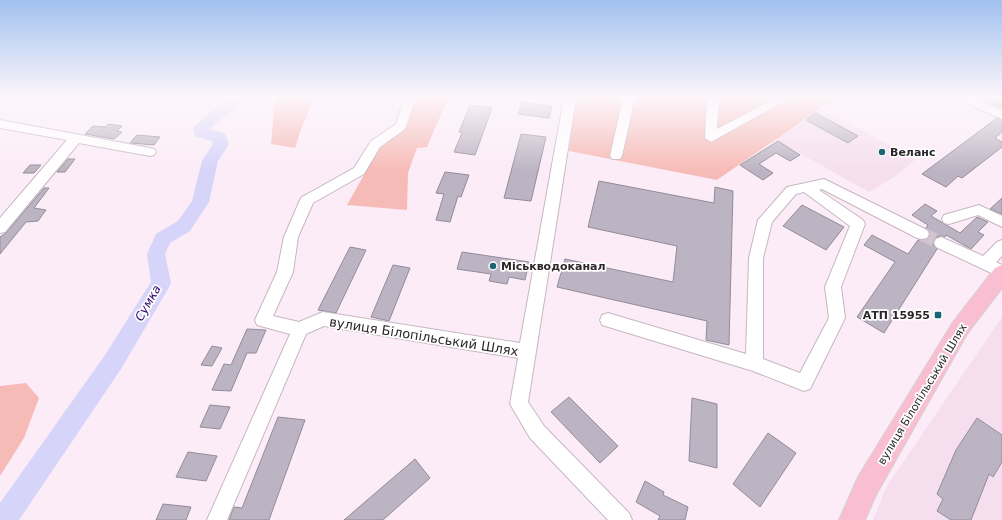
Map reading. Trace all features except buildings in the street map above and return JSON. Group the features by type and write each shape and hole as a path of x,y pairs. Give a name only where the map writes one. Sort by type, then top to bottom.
{"main road":[{"name":"вулиця Білопільський Шлях","path":"852,520 868,486 960,328 996,270"}],"street":[{"path":"217,520 300,329 262,320 285,272 291,237 307,200 360,171 375,144 401,126 402,122"},
{"path":"527,352 566,122"},
{"path":"616,156 624,122"},
{"path":"711,122 711,138 740,122"},
{"path":"0,124 150,152"},
{"path":"0,228 76,138"},
{"path":"754,364 756,258 765,220 792,190 824,184 922,234"},
{"path":"608,320 754,364 804,383 837,318 832,288 858,224 806,187"},
{"path":"949,219 979,210 1002,222"},
{"path":"941,243 996,270 1002,246"},
{"name":"вулиця Білопільський Шлях","path":"300,329 323,319 527,352 519,404 537,432 622,520"}],"shaded area":[{"path":"273,122 304,122 295,148 271,144"},
{"path":"405,122 438,122 427,147 417,148 408,173 407,210 347,205 379,148 404,126"},
{"path":"573,122 801,122 717,180 569,151"},
{"path":"802,122 847,122 915,160 893,178 869,192 776,140"},
{"path":"1002,317 1002,520 873,520 887,486"},
{"path":"26,383 39,398 24,438 0,476 0,386"}],"waterway":[{"name":"Сумка","path":"4,520 113,362 161,283 156,254 163,239 184,226 200,202 210,161 221,144 219,137 202,134 202,127 208,122"}],"tunnel":[{"path":"922,234 941,243"}],"place":[{"name":"Веланс","path":"882,152"},
{"name":"Міськводоканал","path":"493,266"},
{"name":"АТП 15955","path":"938,315"}]}
